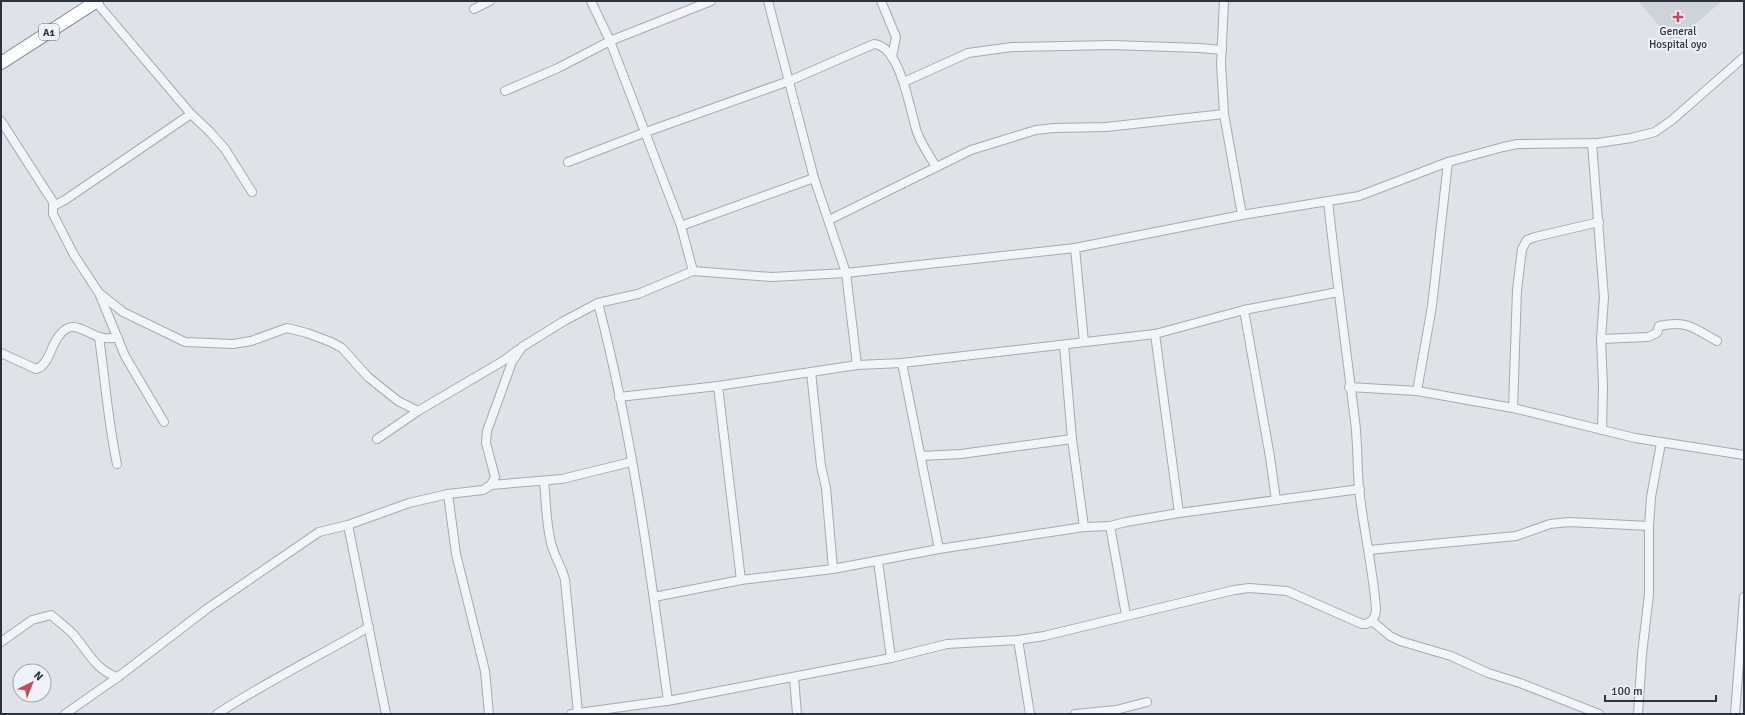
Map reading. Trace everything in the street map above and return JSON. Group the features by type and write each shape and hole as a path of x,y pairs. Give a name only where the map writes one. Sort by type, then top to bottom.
{"highway":[{"name":"A1","path":"1,63 97,1"}],"street":[{"path":"97,1 191,114 210,131 224,149 252,192"},
{"path":"474,9 490,1"},
{"path":"591,1 610,41 646,132 681,226 693,271"},
{"path":"505,91 558,68 610,41 711,1"},
{"path":"768,1 814,178 846,273 857,365"},
{"path":"881,1 896,37 892,57"},
{"path":"1224,1 1221,63 1224,114 1242,215"},
{"path":"568,162 646,132 789,81 874,44 883,47 892,57 904,82 917,132 936,167"},
{"path":"904,82 968,53 1012,47 1112,45 1222,50"},
{"path":"377,439 418,411 503,361 522,347 564,321 598,303 638,294 693,271 772,277 846,273 1074,248 1242,215 1359,196 1448,162 1517,144 1592,143 1631,138 1655,132 1672,120 1744,57"},
{"path":"164,422 125,356 99,293 74,255 52,214 53,206 55,204 65,200 191,114"},
{"path":"828,220 971,150 1036,130 1054,128 1106,127 1224,114"},
{"path":"1,121 55,204"},
{"path":"1592,143 1604,298 1601,339 1603,386 1602,430"},
{"path":"1417,391 1432,306 1448,162"},
{"path":"681,226 814,178"},
{"path":"544,481 550,540 553,552 563,571 565,580 574,714 668,701 794,678 891,658 947,644 1018,640 1072,630 1205,596 1249,588 1287,591 1362,624 1368,624 1372,621 1376,611 1360,489 1355,422 1349,387 1328,201"},
{"path":"1513,408 1517,290 1522,249 1527,240 1535,237 1598,222"},
{"path":"1074,248 1084,342"},
{"path":"619,397 718,386 857,365 902,363 1155,334 1244,310 1338,292"},
{"path":"99,293 124,312 185,342 233,344 251,341 287,328 307,332 342,348 368,377 398,400 418,411"},
{"path":"598,303 608,342 631,462 654,597 668,701"},
{"path":"1244,310 1270,457 1276,500"},
{"path":"1601,339 1648,337 1657,333 1659,326 1677,323 1686,324 1717,341"},
{"path":"1,353 36,369 44,365 59,334 66,328 73,326 82,328 99,337 118,338"},
{"path":"1155,334 1179,513"},
{"path":"99,337 105,374 110,432 117,464"},
{"path":"1064,345 1072,438 1084,527"},
{"path":"491,486 495,477 486,443 487,431 512,362 522,347"},
{"path":"902,363 939,549"},
{"path":"811,372 821,466 826,488 833,569"},
{"path":"718,386 741,580"},
{"path":"1349,387 1417,391 1513,408 1661,443 1744,455"},
{"path":"921,456 960,454 1072,438"},
{"path":"1638,714 1642,654 1649,594 1649,526 1651,497 1661,443"},
{"path":"65,714 118,677 208,608 319,532 348,524 409,503 448,494 483,490 491,486 562,479 631,462"},
{"path":"654,597 741,580 833,569 939,549 1084,527 1110,526 1179,513 1360,489"},
{"path":"448,494 456,554 485,671 489,714"},
{"path":"1369,550 1516,536 1550,524 1569,522 1649,526"},
{"path":"348,524 386,714"},
{"path":"1110,526 1126,615"},
{"path":"878,561 891,658"},
{"path":"1734,714 1744,597"},
{"path":"1,642 32,620 51,616 72,633 100,668 107,674 118,677"},
{"path":"1372,621 1390,636 1400,641 1451,656 1488,674 1520,683 1599,714"},
{"path":"217,714 288,671 330,650 369,627"},
{"path":"1018,640 1030,714"},
{"path":"794,678 797,714"},
{"path":"1075,714 1116,710 1147,702"}],"shaded area":[{"name":"General Hospital oyo","path":"1638,1 1722,1 1674,43"}],"place":[{"name":"General Hospital oyo","path":"1678,17"}]}
